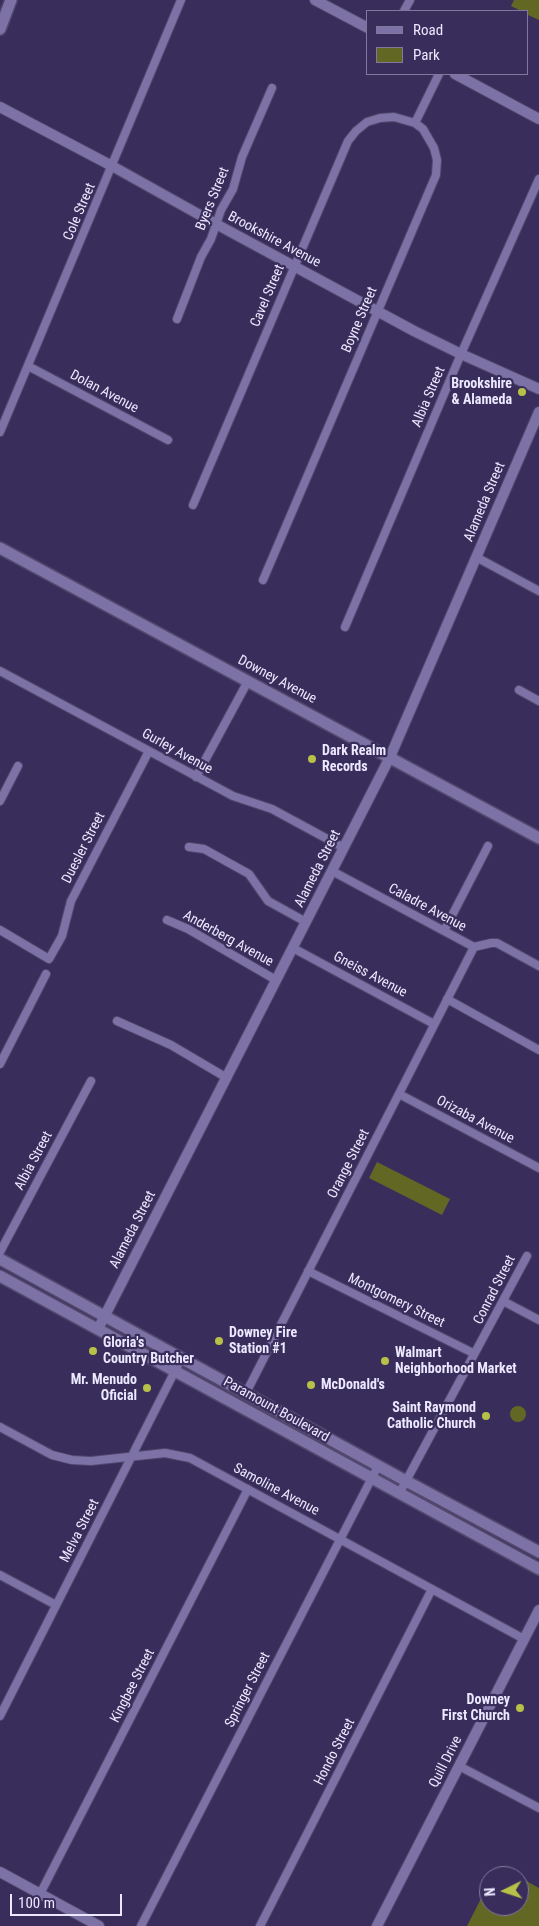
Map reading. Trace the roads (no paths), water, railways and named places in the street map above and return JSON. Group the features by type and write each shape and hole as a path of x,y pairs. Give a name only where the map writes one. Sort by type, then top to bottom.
{"main road":[{"path":"0,29 11,0"},
{"name":"Downey Avenue","path":"0,548 539,838"},
{"name":"Paramount Boulevard","path":"0,1259 539,1552"},
{"name":"Paramount Boulevard","path":"0,1276 539,1569"},
{"path":"218,1395 242,1396 246,1393"}],"street":[{"name":"Cole Street","path":"0,432 181,0"},
{"path":"315,0 366,27"},
{"path":"415,123 439,75"},
{"path":"457,75 539,118"},
{"name":"Byers Street","path":"176,319 201,257 211,239 221,210 234,186 242,158 272,88"},
{"name":"Brookshire Avenue","path":"0,107 378,311 461,354 539,389"},
{"name":"Cavel Street","path":"193,505 348,141 367,122 380,118 394,117 415,123"},
{"name":"Boyne Street","path":"263,580 436,175 437,160 434,148 423,129 415,123"},
{"name":"Albia Street","path":"345,627 461,354 539,179"},
{"name":"Dolan Avenue","path":"28,366 168,440"},
{"name":"Alameda Street","path":"98,1328 390,757 539,412"},
{"path":"476,558 539,591"},
{"name":"Gurley Avenue","path":"0,671 196,777 237,798 272,809 344,848"},
{"path":"196,777 248,681"},
{"path":"519,690 539,701"},
{"name":"Duesler Street","path":"0,930 49,959 62,936 70,901 149,751"},
{"path":"0,801 18,766"},
{"path":"444,931 488,846"},
{"path":"189,847 204,849 249,874 268,901 306,922"},
{"name":"Caladre Avenue","path":"332,871 474,947 491,942 497,943 539,966"},
{"name":"Anderberg Avenue","path":"167,920 188,929 276,980"},
{"name":"Orange Street","path":"246,1393 474,947"},
{"name":"Gneiss Avenue","path":"293,948 434,1024"},
{"path":"0,1064 46,974"},
{"path":"447,1000 539,1050"},
{"path":"117,1021 170,1045 226,1078"},
{"name":"Albia Street","path":"0,1252 91,1081"},
{"name":"Orizaba Avenue","path":"399,1094 539,1168"},
{"name":"Conrad Street","path":"400,1494 526,1256"},
{"name":"Montgomery Street","path":"308,1271 473,1353"},
{"path":"503,1301 539,1320"},
{"name":"Melva Street","path":"0,1716 182,1358"},
{"name":"Samoline Avenue","path":"0,1427 62,1458 91,1461 165,1454 182,1456 198,1462 524,1639"},
{"name":"Springer Street","path":"142,1926 378,1466"},
{"name":"Kingbee Street","path":"40,1894 248,1489"},
{"path":"0,1574 56,1605"},
{"name":"Hondo Street","path":"260,1926 432,1589"},
{"name":"Quill Drive","path":"377,1926 539,1610"},
{"path":"459,1766 539,1808"},
{"path":"0,1872 99,1926"}],"place":[{"name":"Brookshire & Alameda","path":"522,392"},
{"name":"Dark Realm Records","path":"312,759"},
{"name":"Downey Fire Station #1","path":"219,1341"},
{"name":"Gloria's Country Butcher","path":"93,1351"},
{"name":"Walmart Neighborhood Market","path":"385,1361"},
{"name":"McDonald's","path":"311,1385"},
{"name":"Mr. Menudo Oficial","path":"147,1388"},
{"name":"Saint Raymond Catholic Church","path":"486,1416"},
{"name":"Downey First Church","path":"520,1708"}]}
